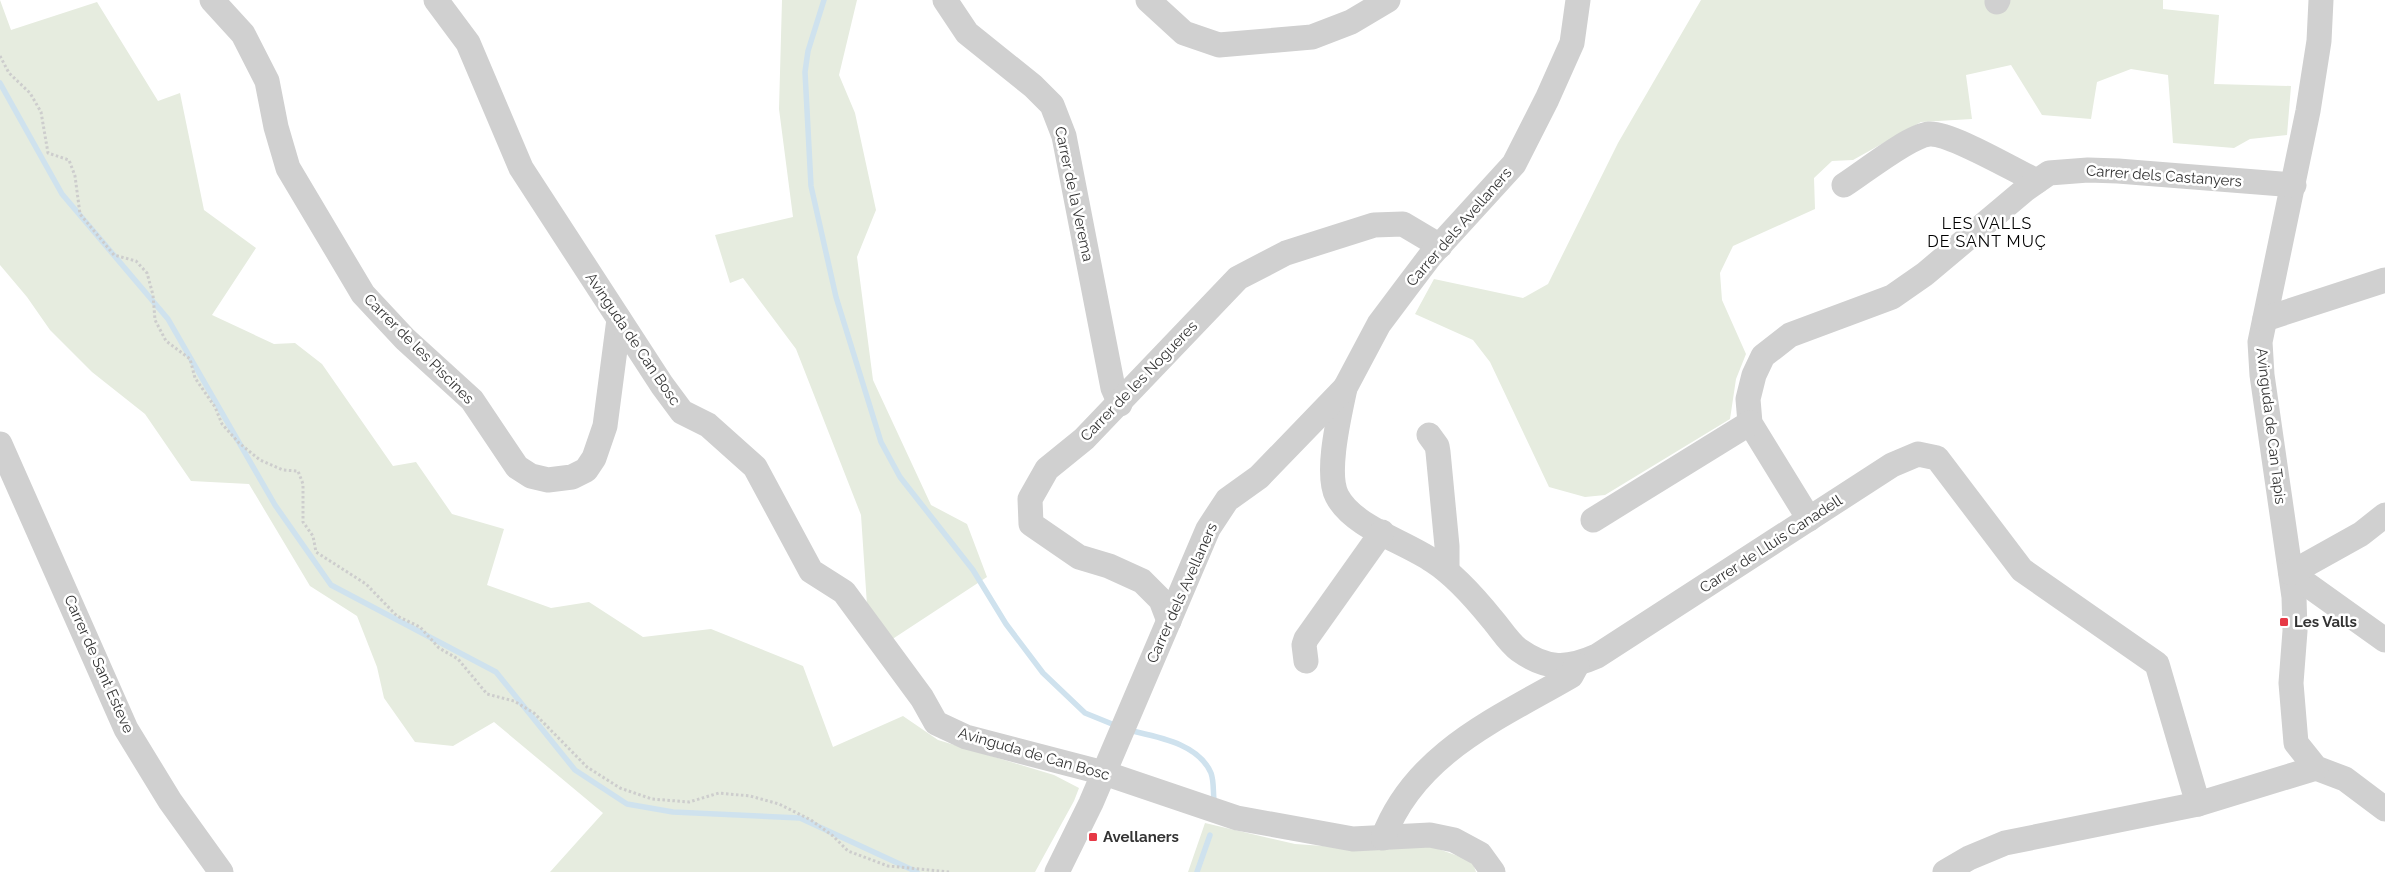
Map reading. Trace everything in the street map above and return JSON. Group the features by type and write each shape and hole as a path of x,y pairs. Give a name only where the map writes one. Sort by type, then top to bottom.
{"street":[{"name":"Carrer de les Piscines","path":"212,0 244,34 267,81 276,127 288,168 363,294 404,339 472,400 517,467 531,476 548,480 572,477 586,470 594,458 605,426 620,320"},
{"name":"Avinguda de Can Bosc","path":"436,0 468,43 520,168 682,412 708,425 755,467 812,570 844,592 922,698 936,723 966,737 1104,773 1237,818 1353,839 1430,835 1454,840 1480,854 1493,872"},
{"name":"Carrer de la Verema","path":"945,0 967,33 1034,86 1056,112 1064,136 1113,388 1120,404"},
{"path":"1148,0 1184,33 1219,45 1312,38 1351,22 1388,0"},
{"name":"Carrer dels Avellaners","path":"1057,872 1104,773 1208,529 1227,500 1259,477 1345,388 1379,324 1440,246 1514,164 1547,99 1572,43 1578,0"},
{"name":"Avinguda de Can Tapis","path":"2316,768 2296,743 2291,683 2295,631 2294,597 2262,375 2260,342 2294,185 2319,41 2321,0"},
{"path":"1844,185 1912,139 1930,134 1950,139 2037,181"},
{"name":"Carrer dels Castanyers","path":"1750,424 1750,391 1754,375 1763,356 1790,335 1892,297 1926,274 2049,173 2088,170 2294,185"},
{"name":"Carrer de les Nogueres","path":"1169,621 1161,600 1142,581 1109,566 1079,556 1031,524 1030,498 1046,469 1084,439 1120,404 1238,278 1255,268 1286,253 1374,226 1403,224 1440,246"},
{"path":"2265,319 2385,280"},
{"name":"Carrer de Lluís Canadell","path":"1345,388 1332,460 1336,495 1349,514 1431,559 1447,571 1489,614 1518,650 1553,666 1577,665 1597,656 1892,465 1918,454 1937,458 2022,570 2157,664 2198,804"},
{"path":"1593,520 1750,424 1809,519"},
{"path":"1429,435 1437,446 1438,452 1447,546 1447,571"},
{"name":"Carrer de Sant Esteve","path":"0,444 126,729 170,801 221,872"},
{"path":"2385,515 2361,534 2291,573 2385,640"},
{"path":"1306,661 1304,645 1306,640 1382,532"},
{"path":"1382,838 1400,803 1436,760 1476,729 1571,676 1577,665"},
{"path":"1945,872 1970,858 2005,843 2198,804 2316,768 2345,779 2385,808"}],"path":[{"path":"0,56 9,73 30,93 41,112 48,153 69,160 76,176 80,214 114,255 136,261 147,273 153,296 155,320 166,341 190,359 195,378 215,407 222,424 239,443 260,460 283,470 298,471 302,484 303,522 313,536 316,552 366,584 397,616 420,627 439,648 458,659 487,694 514,701 534,713 587,767 620,788 652,799 689,802 719,793 750,796 779,804 811,820 833,836 848,851 888,866 950,872"}],"shaded area":[{"path":"0,0 11,30 97,2 158,101 180,93 204,210 256,248 212,315 274,344 295,343 322,364 393,466 416,462 452,514 504,529 487,585 551,608 589,602 643,637 711,629 803,666 833,747 903,716 938,740 1054,775 1079,788 1074,801 1035,872 550,872 603,813 494,722 453,746 415,742 384,698 377,667 357,616 310,586 249,484 191,481 145,414 92,372 50,330 27,297 0,265"},
{"path":"782,0 857,0 839,75 855,113 876,210 857,257 873,380 931,505 967,524 987,577 891,640 867,605 861,515 796,349 743,278 730,283 715,235 793,217 779,109"},
{"path":"1701,0 2163,0 2163,9 2219,15 2214,84 2291,86 2287,135 2250,139 2234,148 2173,143 2168,75 2131,69 2097,82 2091,119 2042,115 2011,65 1966,75 1972,119 1921,122 1853,160 1832,161 1814,178 1815,209 1733,246 1720,273 1722,300 1746,354 1736,379 1730,419 1605,495 1585,497 1549,487 1490,362 1473,340 1415,314 1434,279 1523,298 1548,284 1618,143"},
{"path":"1205,823 1295,844 1379,850 1430,846 1472,861 1476,872 1188,872"}],"waterway":[{"path":"824,0 808,51 805,72 811,186 836,297 881,442 900,477 973,570 1006,624 1043,673 1085,713 1117,726"},
{"path":"0,83 62,194 168,319 275,505 331,585 496,672 575,770 627,804 673,812 800,818 917,872"},
{"path":"1128,730 1176,743 1197,755 1211,773 1214,800"},
{"path":"1197,872 1210,835"}],"place":[{"name":"Les Valls","path":"2284,622"},
{"name":"Avellaners","path":"1093,837"}],"district":[{"name":"LES VALLS DE SANT MUÇ","path":"1987,232"}]}
